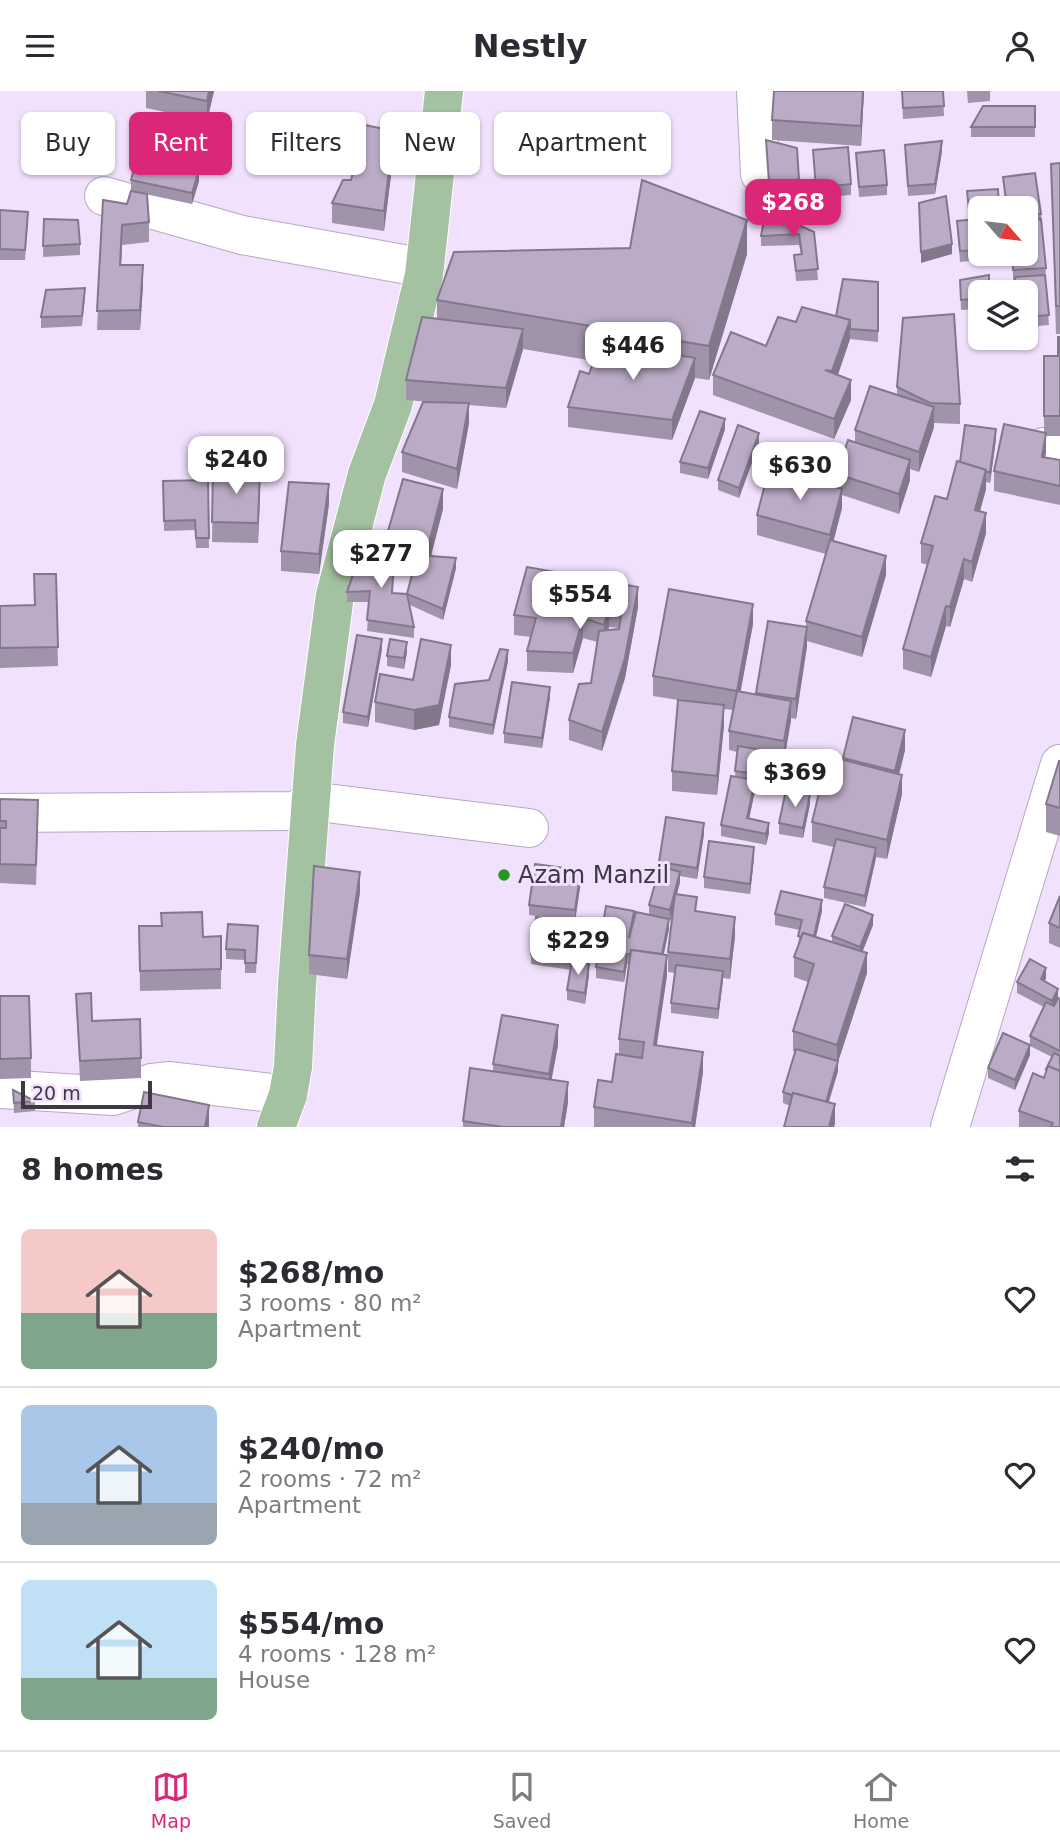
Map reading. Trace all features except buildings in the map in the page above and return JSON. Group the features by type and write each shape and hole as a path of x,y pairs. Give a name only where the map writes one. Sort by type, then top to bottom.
{"main road":[{"path":"282,1111 293,1067 310,801 335,595 368,474 393,405 425,268 444,91"}],"street":[{"path":"757,91 760,174"},
{"path":"104,196 242,236 425,268"},
{"path":"950,1127 1060,764"},
{"path":"0,813 296,811 310,801 529,828"},
{"path":"0,1089 113,1095 170,1080 282,1111"}],"place":[{"name":"Azam Manzil","path":"504,875"}]}
